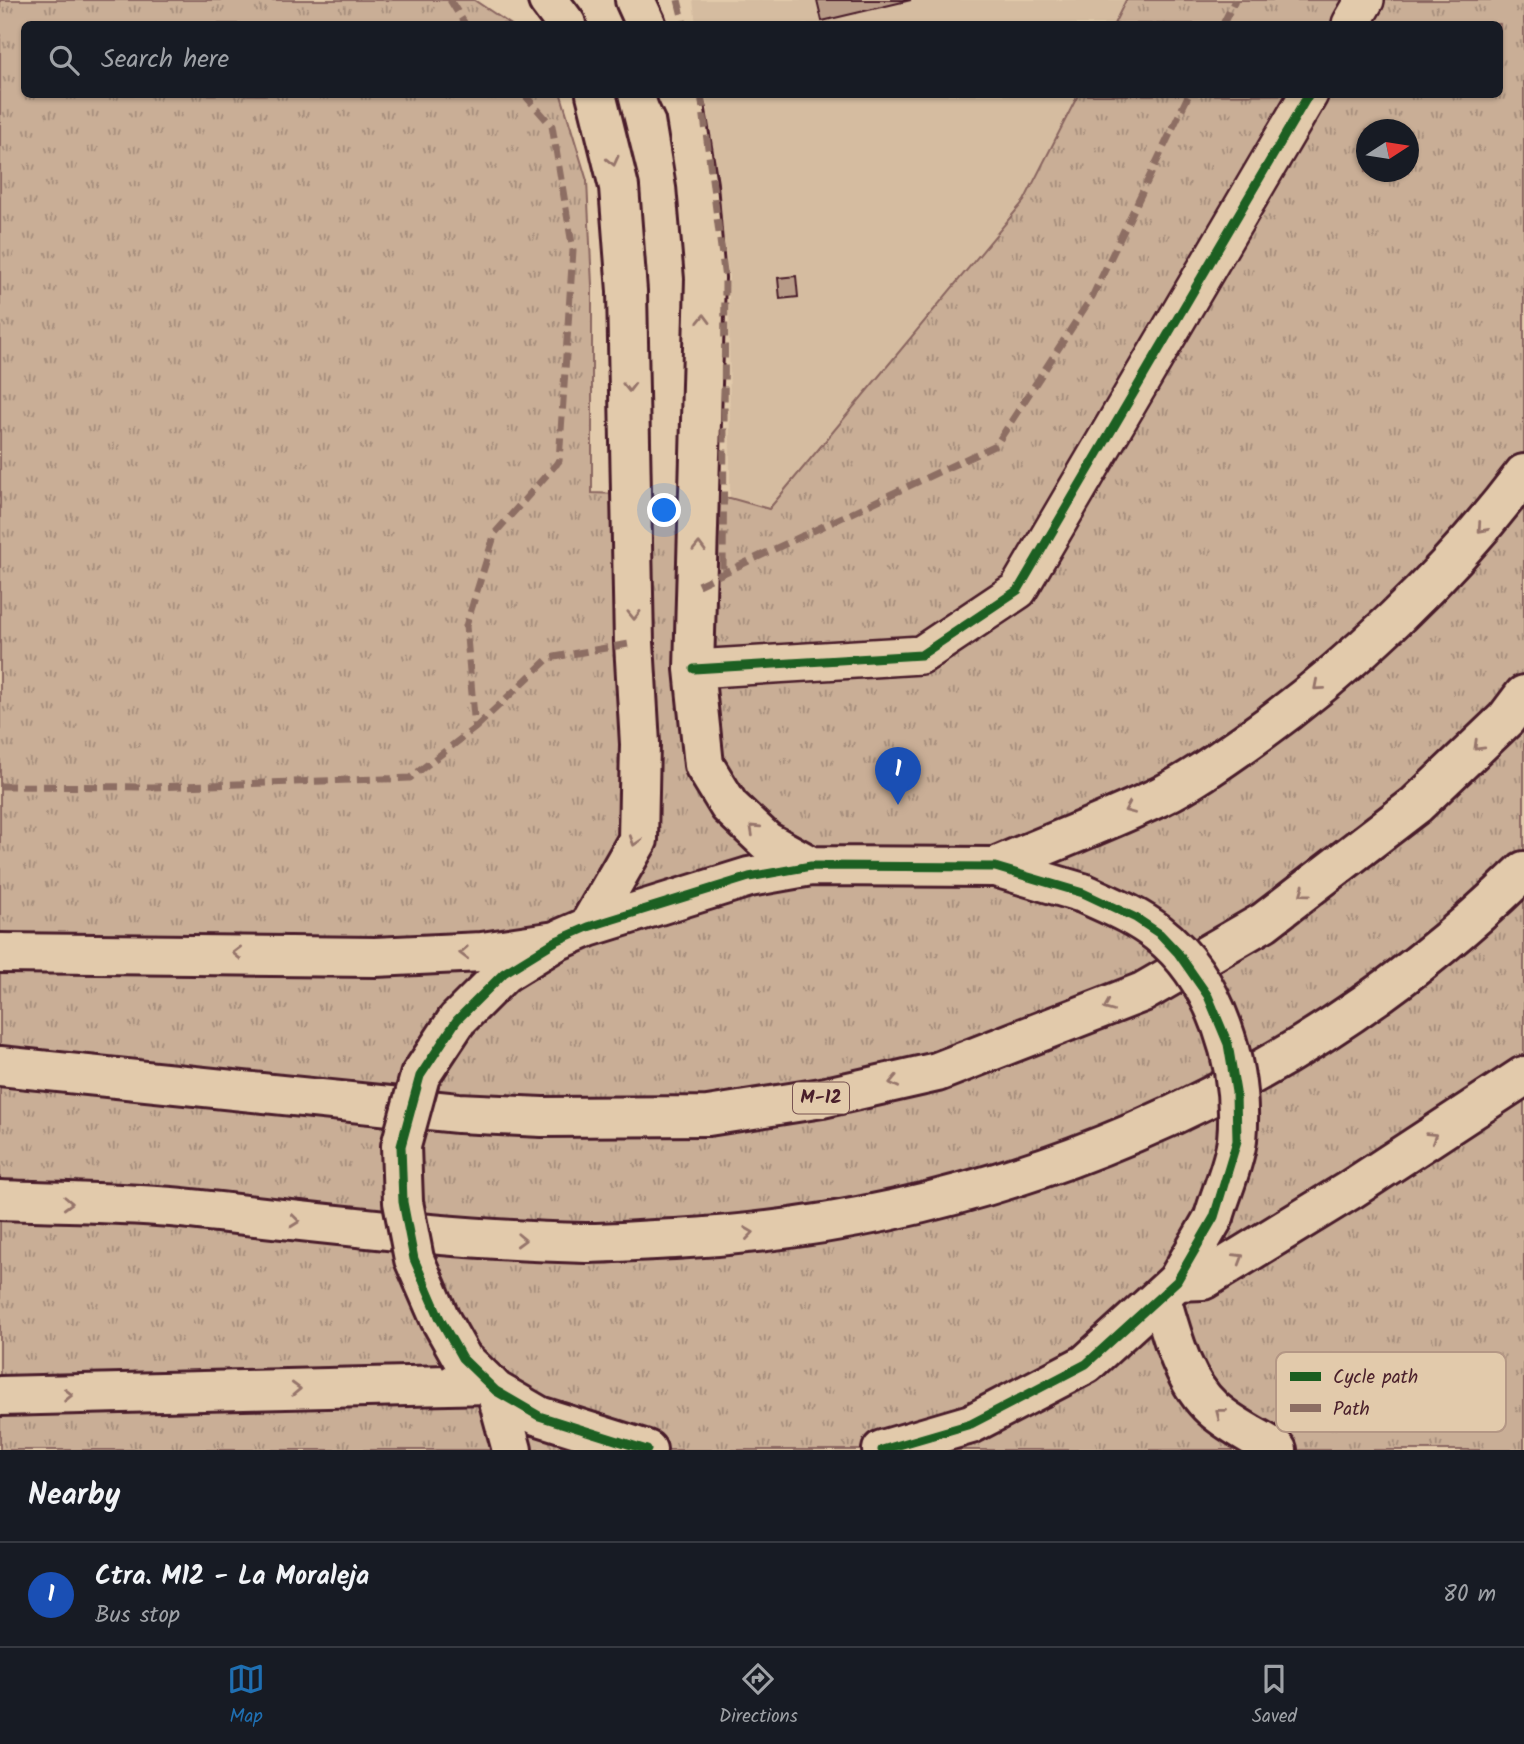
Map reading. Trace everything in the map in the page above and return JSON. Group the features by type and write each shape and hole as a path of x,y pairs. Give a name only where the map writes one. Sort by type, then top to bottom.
{"main road":[{"path":"548,0 564,21"},
{"path":"635,0 645,21"},
{"path":"512,1450 482,1378 440,1319 414,1259 403,1202 401,1146 420,1076 457,1020 504,973 572,934 638,840 640,744 634,643 627,291 619,187 597,98"},
{"path":"679,98 685,111 698,185 705,278 694,669 704,765 729,806 766,841 811,866"},
{"path":"995,867 1162,795 1215,764 1291,710 1439,574 1487,522 1524,474"},
{"name":"M-12","path":"0,1066 458,1113 542,1117 708,1116 822,1098 937,1072 1143,992 1264,922 1416,805 1506,719 1524,695"},
{"path":"0,953 374,957 482,952 572,934 749,877 811,866 995,867 1083,893 1136,918 1160,934 1178,953 1209,996 1228,1044 1236,1092 1237,1141 1214,1217 1169,1290 1086,1364 971,1424 882,1450"},
{"path":"0,1200 166,1207 458,1238 591,1243 735,1236 850,1219 934,1202 1040,1170 1159,1124 1261,1068 1384,992 1491,903 1524,870"},
{"path":"1169,1290 1203,1280 1373,1175 1524,1076"},
{"path":"1169,1290 1176,1348 1194,1385 1212,1409 1277,1450"},
{"path":"0,1396 482,1378 539,1416 646,1450"}],"street":[{"path":"1353,21 1365,0"},
{"path":"694,669 921,655 1018,590 1308,98"}],"shaded area":[{"path":"693,0 1126,0 1116,21 696,21"},
{"path":"706,98 1076,98 1024,201 770,509 730,498 729,277"}],"green space":[{"path":"0,0 474,0 506,21 21,21 21,98 562,98 587,181 592,285 592,493 730,498 769,509 1024,201 1076,98 1503,98 1503,21 1116,21 1126,0 1524,0 1524,1450 0,1450"}],"building":[{"path":"817,0 911,0 822,21"},
{"path":"796,276 798,297 780,299 778,278"}],"marked path":[{"path":"450,0 463,21"},
{"path":"678,0 683,21"},
{"path":"1224,21 1235,0"},
{"path":"0,786 153,787 410,778 475,728 466,626 495,533 559,461 573,250 552,126 528,98"},
{"path":"702,98 725,279 723,573"},
{"path":"698,585 996,445 1093,295 1187,98"},
{"path":"475,728 549,658 634,643"}],"cycle path":[{"path":"694,669 921,655 1018,590 1307,98"},
{"path":"647,1450 539,1416 496,1391 462,1358 440,1319 414,1259 403,1202 401,1146 420,1076 457,1020 504,973 556,941 588,927 749,877 811,866 995,867 1083,893 1136,918 1160,934 1178,953 1208,996 1228,1044 1236,1092 1237,1141 1214,1217 1177,1281 1086,1364 971,1424 882,1450"}],"place":[{"name":"Ctra. M12 - La Moraleja","path":"898,805"}]}
